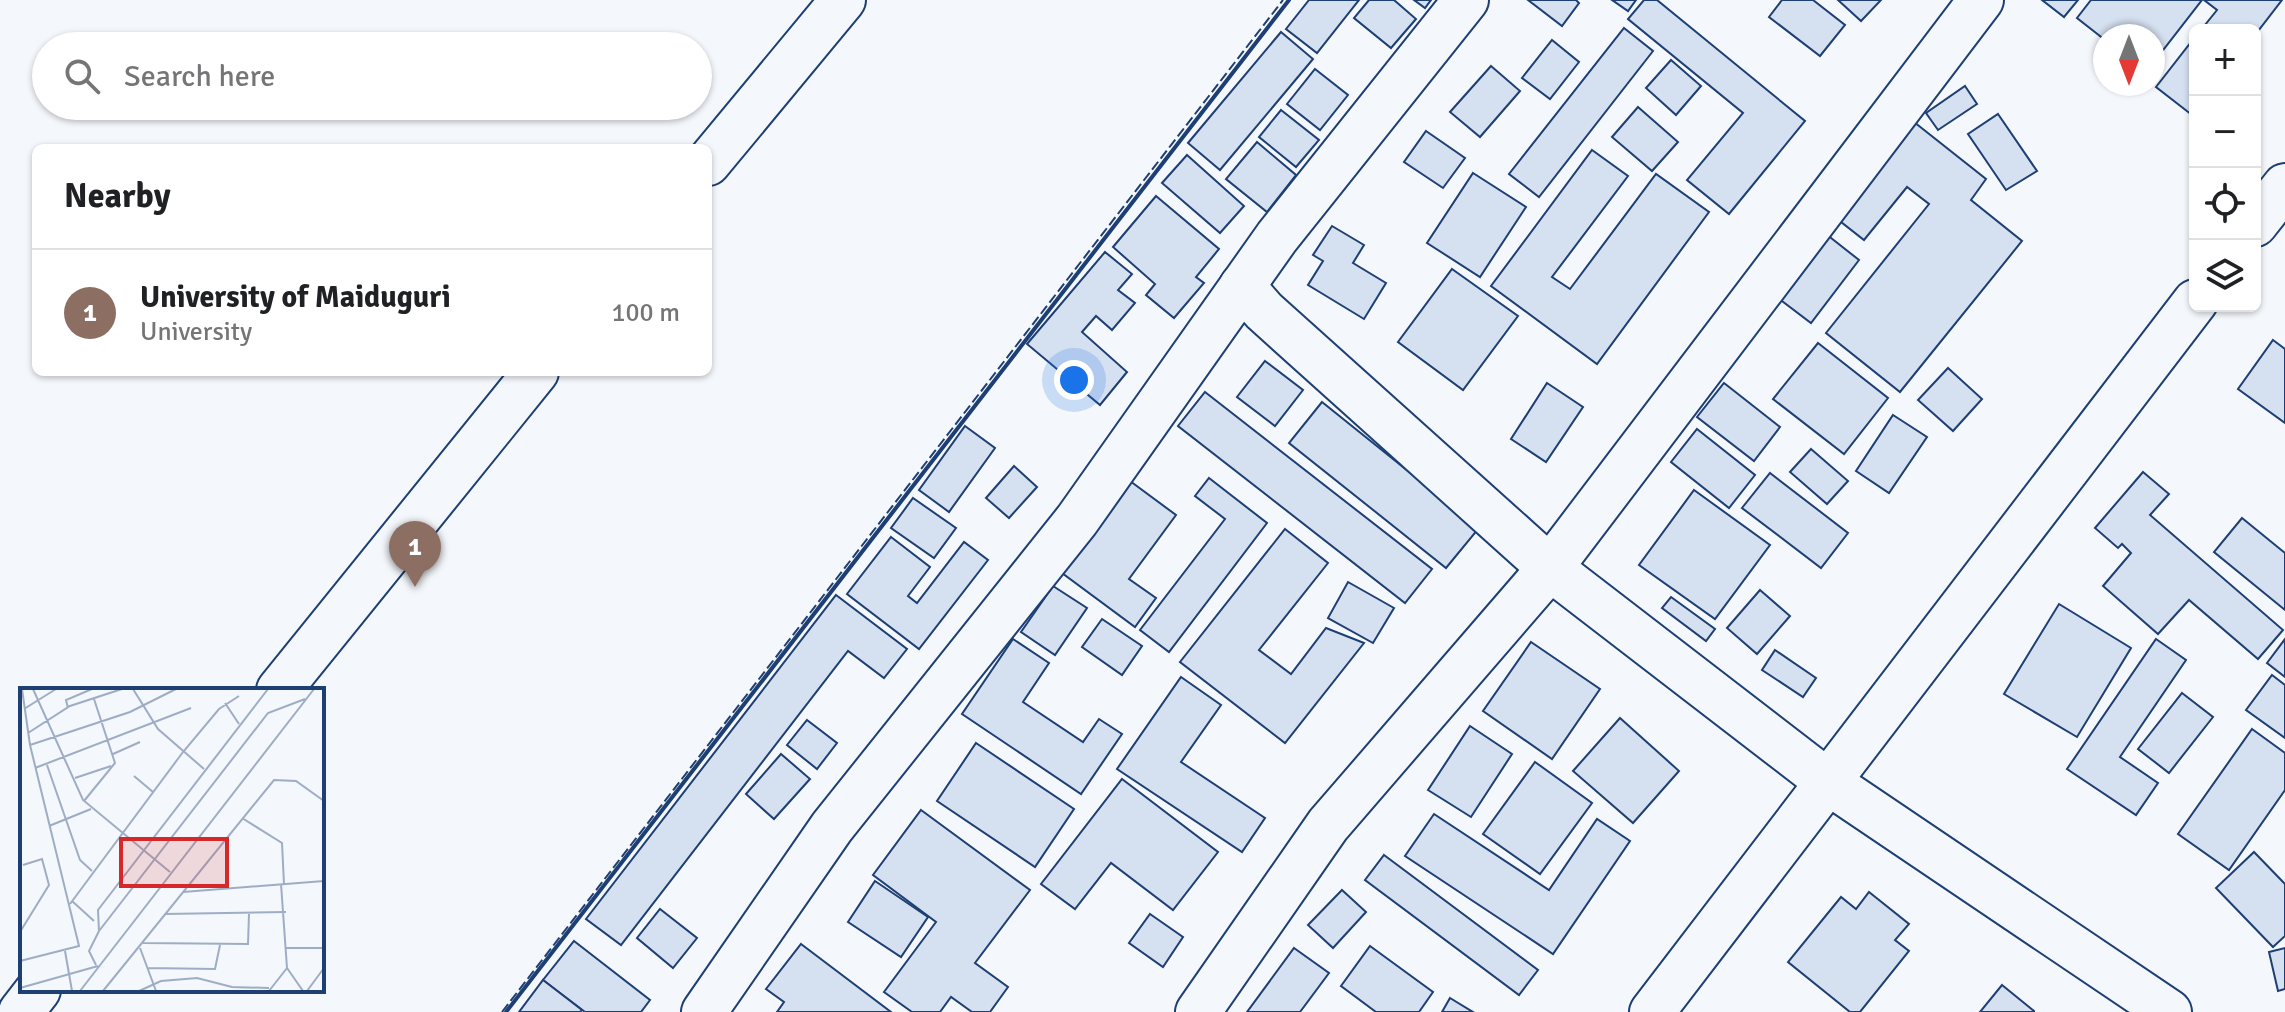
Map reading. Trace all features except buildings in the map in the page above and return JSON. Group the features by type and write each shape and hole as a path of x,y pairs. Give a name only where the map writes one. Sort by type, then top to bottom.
{"street":[{"path":"712,158 843,0"},
{"path":"704,1012 832,827 1077,520 1277,237 1466,0"},
{"path":"1198,1012 1328,825 1550,568 1981,0"},
{"path":"2261,216 2285,186"},
{"path":"1242,286 1264,311 1550,568 1828,782 2169,1012"},
{"path":"1652,1012 2189,310"},
{"path":"281,688 533,376"},
{"path":"21,1012 36,992"}],"fence":[{"path":"502,1012 1283,0"}],"wall":[{"path":"506,1012 1289,0"}],"place":[{"name":"University of Maiduguri","path":"415,587"}]}
